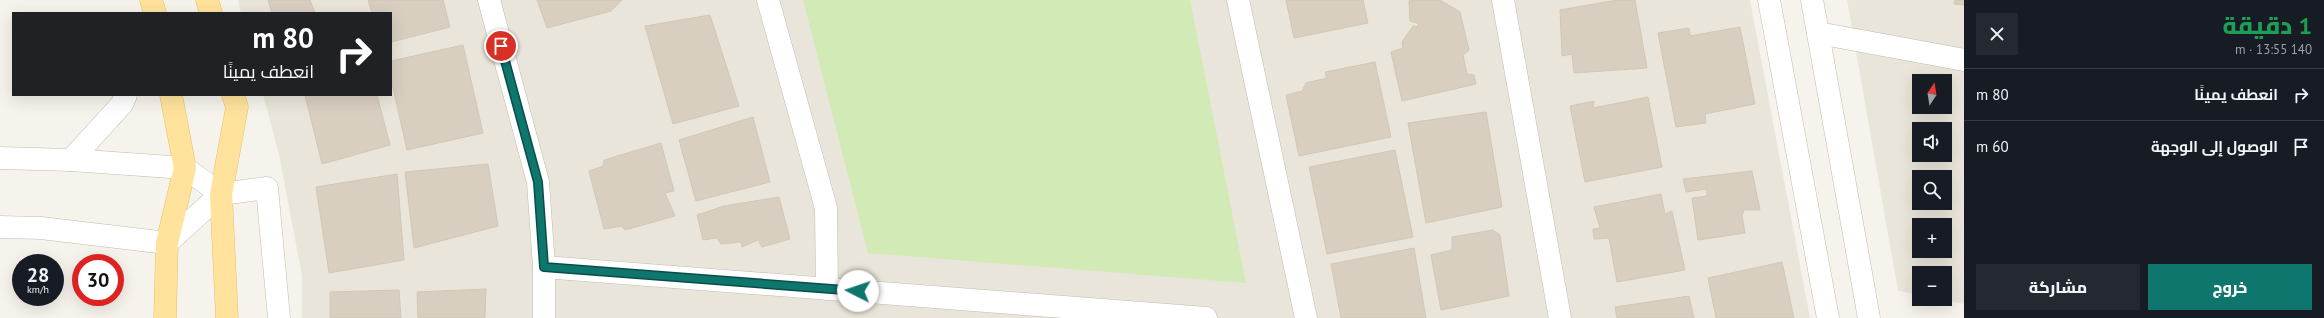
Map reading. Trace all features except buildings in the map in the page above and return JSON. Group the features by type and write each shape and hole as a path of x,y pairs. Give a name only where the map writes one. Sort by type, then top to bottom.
{"main road":[{"path":"151,0 154,12"},
{"path":"207,0 211,12"},
{"path":"165,318 167,242 186,168 171,96"},
{"path":"227,318 221,194 237,107 234,96"}],"street":[{"path":"489,0 538,182 544,267 544,318"},
{"path":"768,0 826,208 827,289"},
{"path":"1238,0 1306,318"},
{"path":"1503,0 1560,318"},
{"path":"1769,0 1828,318"},
{"path":"1812,0 1869,318"},
{"path":"1818,33 1964,60"},
{"path":"71,160 122,104 126,96"},
{"path":"0,158 71,160 186,168 221,194"},
{"path":"0,227 40,228 167,242 221,194 267,188 279,318"},
{"path":"544,267 1206,318"}],"shaded area":[{"path":"238,0 1750,0 1810,318 302,318 302,276 279,154 263,96 392,96 392,12 241,12"},
{"path":"1847,0 1964,0 1964,304 1952,302 1952,266 1912,266 1912,294 1898,291"}],"green space":[{"path":"803,0 1190,0 1246,283 868,253"}],"route":[{"path":"501,46 538,182 544,267 858,291"}]}
